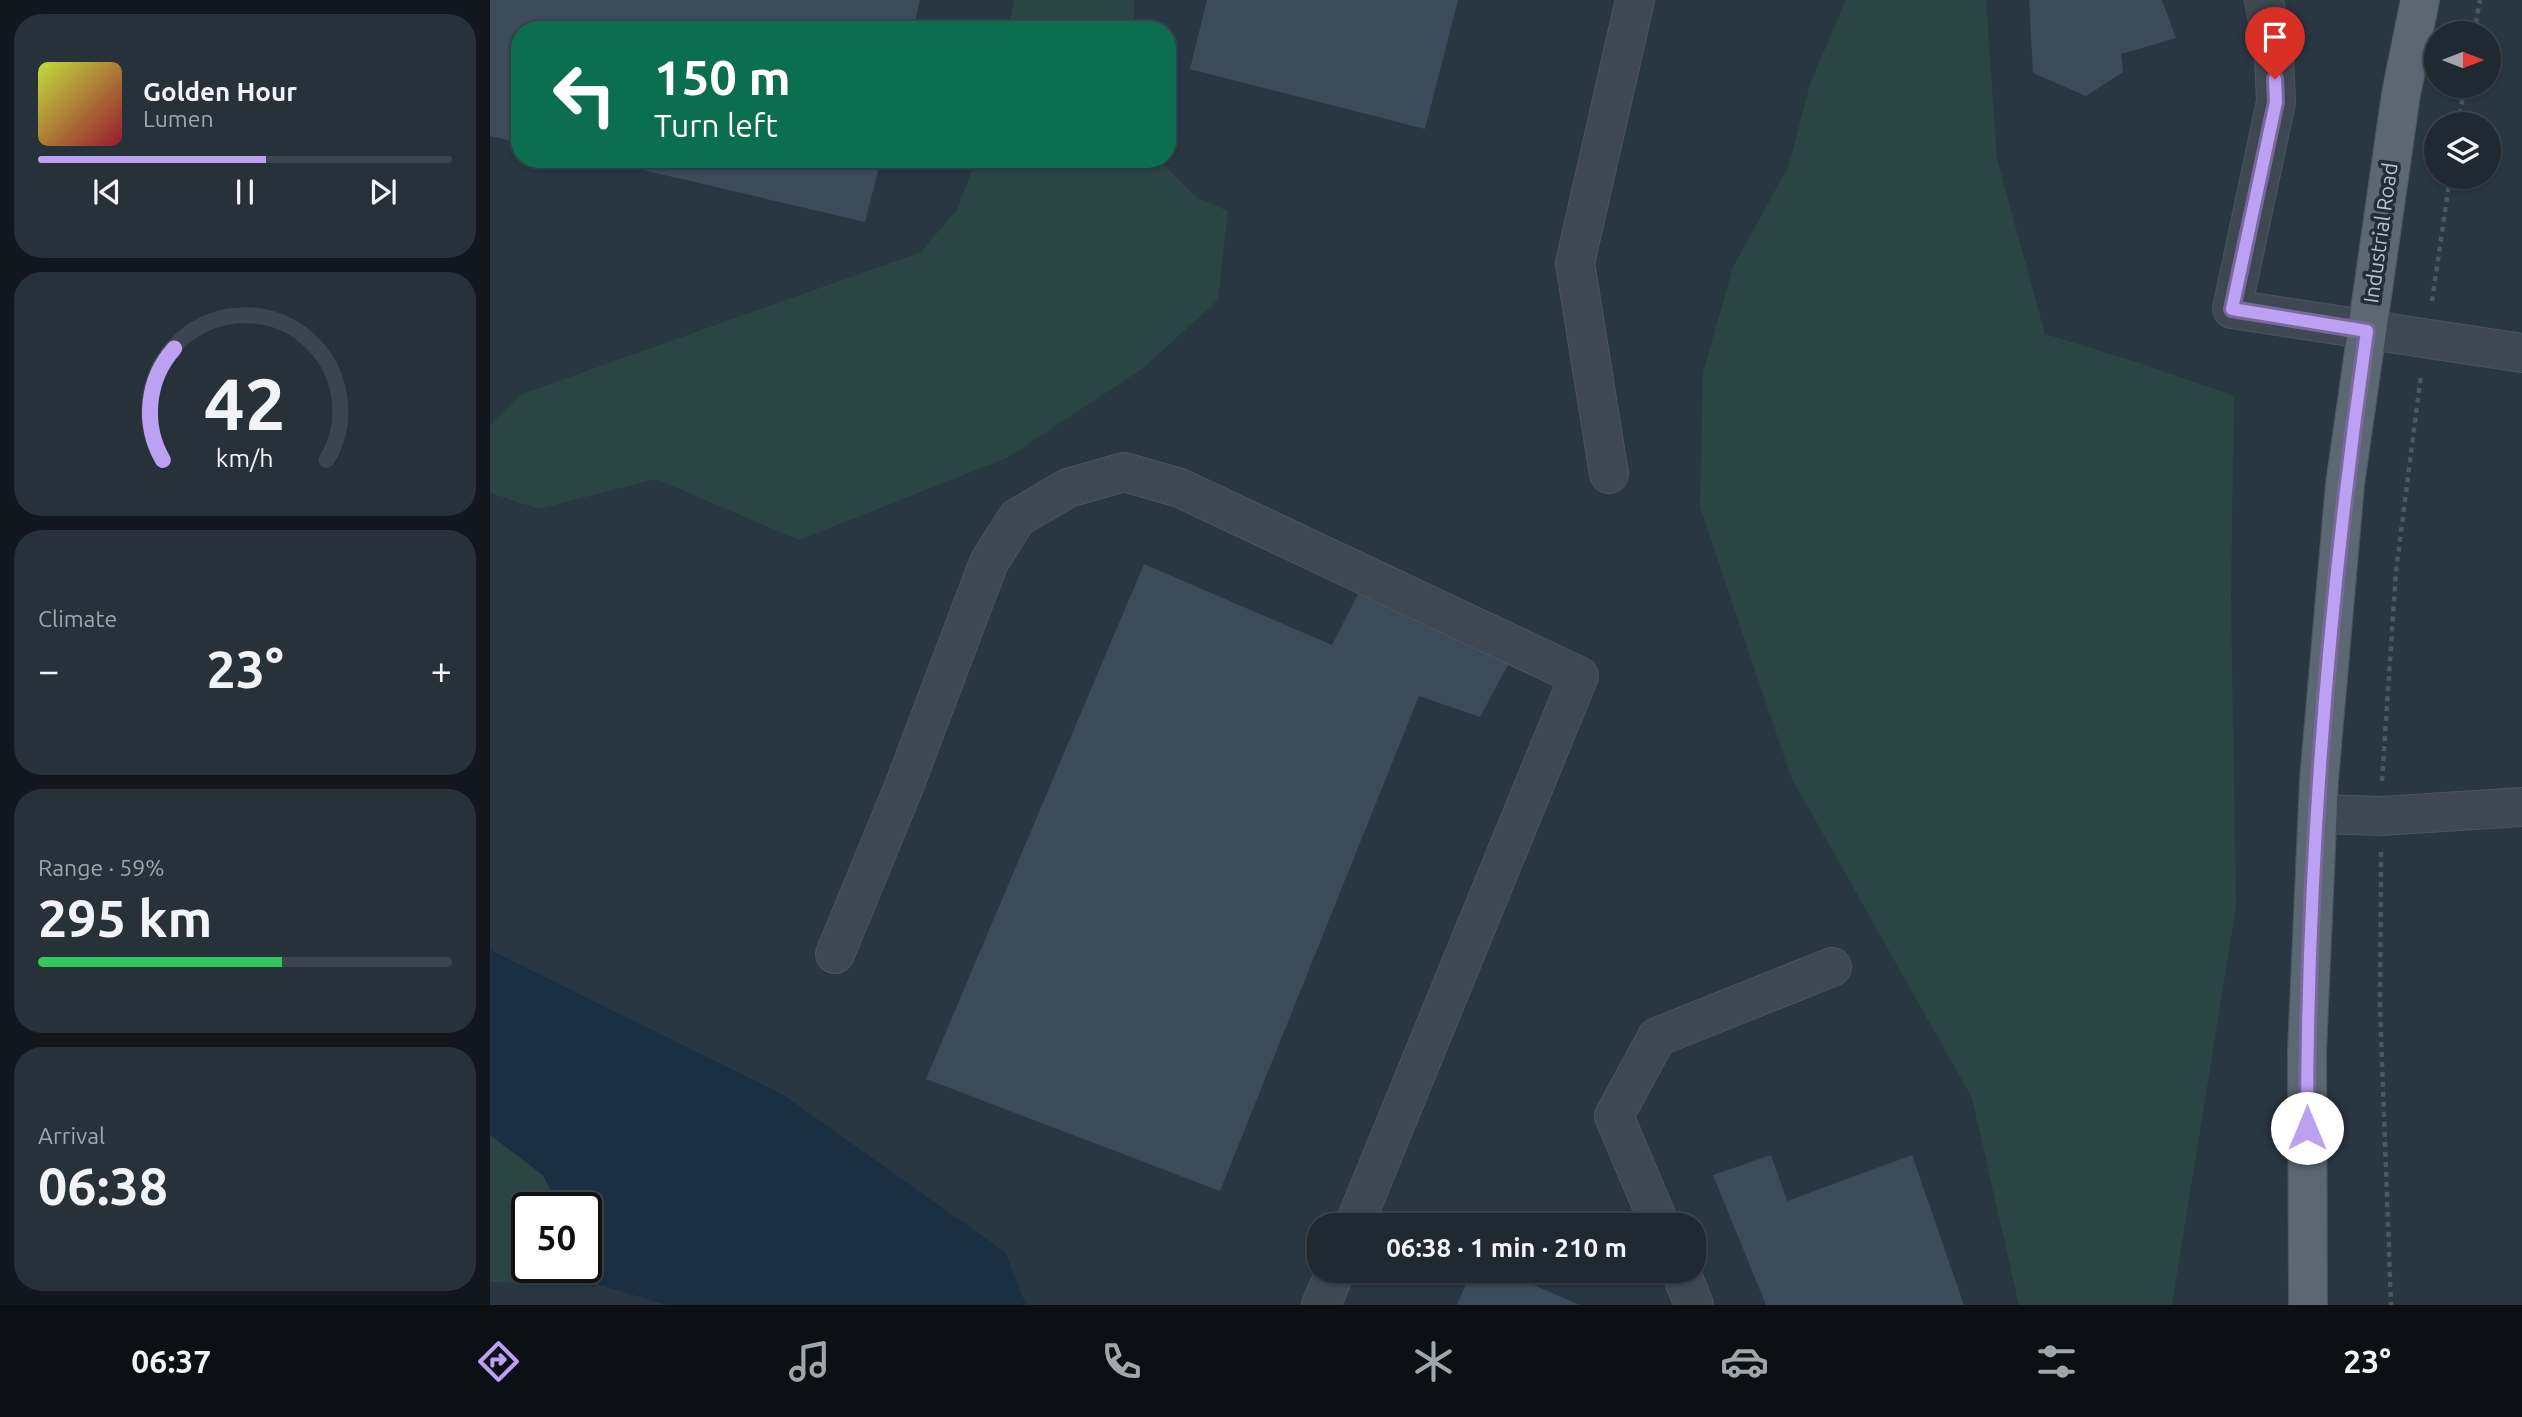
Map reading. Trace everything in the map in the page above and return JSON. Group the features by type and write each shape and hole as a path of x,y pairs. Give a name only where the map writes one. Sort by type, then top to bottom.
{"main road":[{"name":"Industrial Road","path":"2308,1305 2307,1051 2318,814 2345,484 2401,94 2420,0"}],"lane":[{"path":"1609,474 1575,263 1634,0"},
{"path":"2264,0 2274,56 2276,102 2232,309 2522,353"},
{"path":"835,954 903,789 989,562 1017,519 1068,488 1124,472 1180,488 1579,676 1359,1213"},
{"path":"2318,814 2382,816 2522,807"},
{"path":"1655,1213 1614,1116 1657,1037 1832,967"},
{"path":"1321,1305 1330,1283"},
{"path":"1685,1283 1694,1305"}],"path":[{"path":"2476,21 2480,0"},
{"path":"2391,1305 2380,1007 2382,760 2396,571 2448,189"}],"green space":[{"path":"1014,0 1134,0 1134,21 1010,21"},
{"path":"1846,0 1986,0 1997,159 2045,334 2234,396 2231,596 2236,907 2172,1305 2019,1305 1972,1098 1791,777 1700,507 1703,372 1733,267 1789,165 1810,84"},
{"path":"973,168 1167,168 1197,198 1228,211 1218,300 1142,369 1007,458 799,540 656,479 539,509 490,493 490,426 522,394 921,252 956,211"},
{"path":"490,1135 543,1175 552,1192 511,1192 511,1283 490,1282"},
{"path":"526,1283 598,1283 599,1285"}],"water":[{"path":"490,950 782,1094 1005,1252 1026,1305 667,1305 599,1285 598,1283 602,1283 602,1192 552,1192 543,1175 490,1135"}],"building":[{"path":"490,0 920,0 915,21 511,21 511,141 490,136"},
{"path":"1207,0 1458,0 1425,129 1190,69"},
{"path":"2029,0 2162,0 2176,38 2121,54 2123,72 2086,96 2033,73"},
{"path":"634,168 879,168 865,222"},
{"path":"1144,564 1332,645 1358,594 1510,661 1480,717 1419,696 1220,1191 926,1079"},
{"path":"1771,1155 1787,1201 1912,1155 1964,1305 1766,1305 1713,1175"},
{"path":"1466,1283 1528,1283 1580,1305 1457,1305"}],"route":[{"path":"2275,79 2276,102 2232,309 2367,331 2345,484 2319,780 2307,1051 2307,1128"}]}
